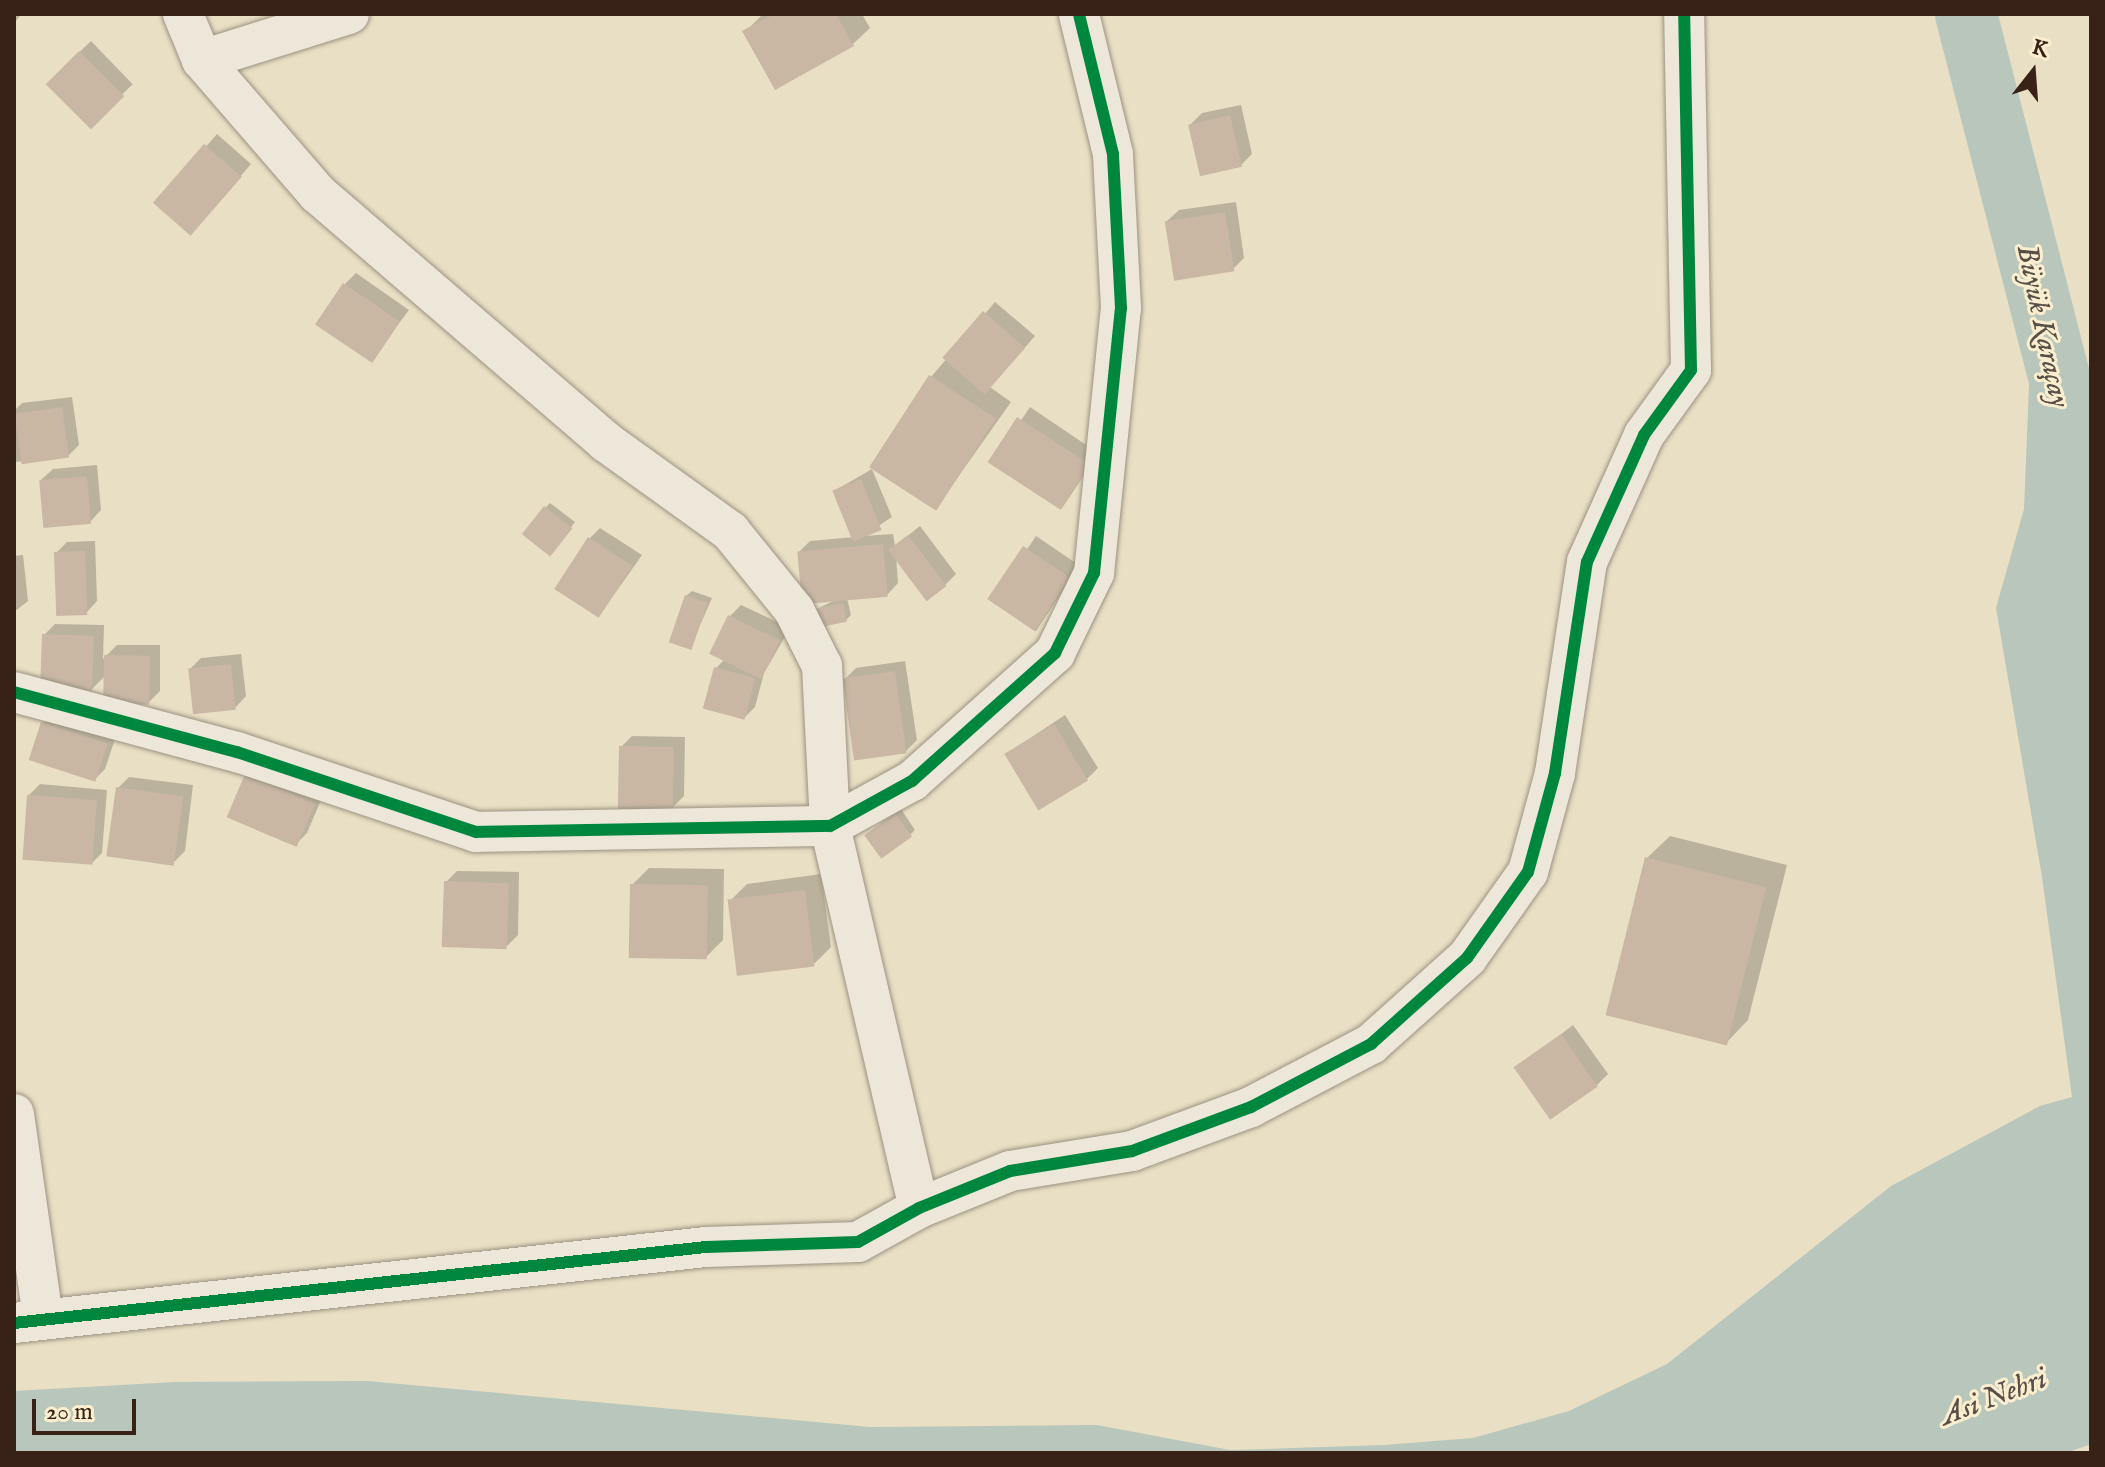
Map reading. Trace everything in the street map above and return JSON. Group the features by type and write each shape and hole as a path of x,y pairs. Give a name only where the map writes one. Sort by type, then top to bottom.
{"street":[{"path":"183,14 202,60 318,194 606,442 739,542 794,610 822,666 830,826 919,1208"},
{"path":"202,60 349,14"},
{"path":"14,692 237,752 476,832 830,826 912,781 1055,653 1094,573 1121,308 1113,154 1079,14"},
{"path":"14,1114 28,1320 691,1248 858,1242 919,1208 1010,1171 1132,1151 1251,1107 1371,1044 1467,958 1528,872 1555,773 1587,562 1644,435 1691,370 1684,14"}],"water":[{"name":"Asi Nehri","path":"2077,339 2091,443 2091,1444 2066,1453 14,1453 14,1391 175,1382 367,1381 870,1427 1097,1425 1230,1450 1384,1445 1473,1438 1569,1411 1667,1364 1891,1186 2040,1106 2072,1097 2042,877 1996,608 2024,509 2030,360 2050,343"}],"building":[{"path":"774,14 836,14 854,46 775,90 742,31"},
{"path":"79,51 124,96 91,129 46,84"},
{"path":"1230,115 1242,167 1200,176 1188,125"},
{"path":"204,144 242,177 191,236 153,203"},
{"path":"1225,212 1234,271 1174,281 1165,222"},
{"path":"343,283 400,322 372,363 315,324"},
{"path":"983,311 1025,348 985,395 942,358"},
{"path":"929,375 996,419 936,511 869,467"},
{"path":"62,407 69,458 22,464 14,414"},
{"path":"1017,417 1090,464 1061,510 988,462"},
{"path":"87,476 91,524 43,528 39,480"},
{"path":"861,479 882,530 853,542 832,491"},
{"path":"544,506 572,528 550,557 522,534"},
{"path":"908,535 947,586 927,601 888,550"},
{"path":"588,537 632,566 599,618 554,589"},
{"path":"883,544 888,597 802,604 797,551"},
{"path":"1023,546 1070,578 1034,631 987,599"},
{"path":"85,551 87,615 56,616 54,552"},
{"path":"685,595 708,603 691,650 669,642"},
{"path":"843,603 847,622 815,628 811,610"},
{"path":"728,615 780,640 761,679 709,654"},
{"path":"42,634 94,636 92,693 40,691"},
{"path":"104,655 150,656 149,705 103,704"},
{"path":"231,664 236,710 193,714 188,668"},
{"path":"714,667 756,678 744,720 703,709"},
{"path":"895,671 907,753 854,761 843,678"},
{"path":"41,722 108,744 95,782 29,760"},
{"path":"1054,724 1088,781 1038,810 1004,754"},
{"path":"619,746 674,747 673,810 618,809"},
{"path":"245,774 315,804 297,847 227,817"},
{"path":"116,787 183,796 174,866 106,856"},
{"path":"27,795 97,800 92,865 22,860"},
{"path":"895,813 912,836 881,859 864,835"},
{"path":"1645,857 1766,887 1727,1045 1606,1015"},
{"path":"444,881 509,883 507,949 442,947"},
{"path":"630,884 708,885 707,959 629,958"},
{"path":"805,890 814,966 737,976 728,900"},
{"path":"1561,1034 1598,1086 1550,1120 1513,1067"}],"waterway":[{"name":"Büyük Karaçay","path":"1966,14 2060,381 2063,425"}],"cycle path":[{"path":"14,692 237,752 476,832 830,826 912,781 1055,653 1094,573 1121,308 1113,154 1079,14"},
{"path":"14,1323 706,1247 858,1242 919,1208 1010,1171 1132,1151 1251,1107 1371,1044 1467,958 1528,872 1555,773 1587,562 1644,435 1691,370 1684,14"}]}
